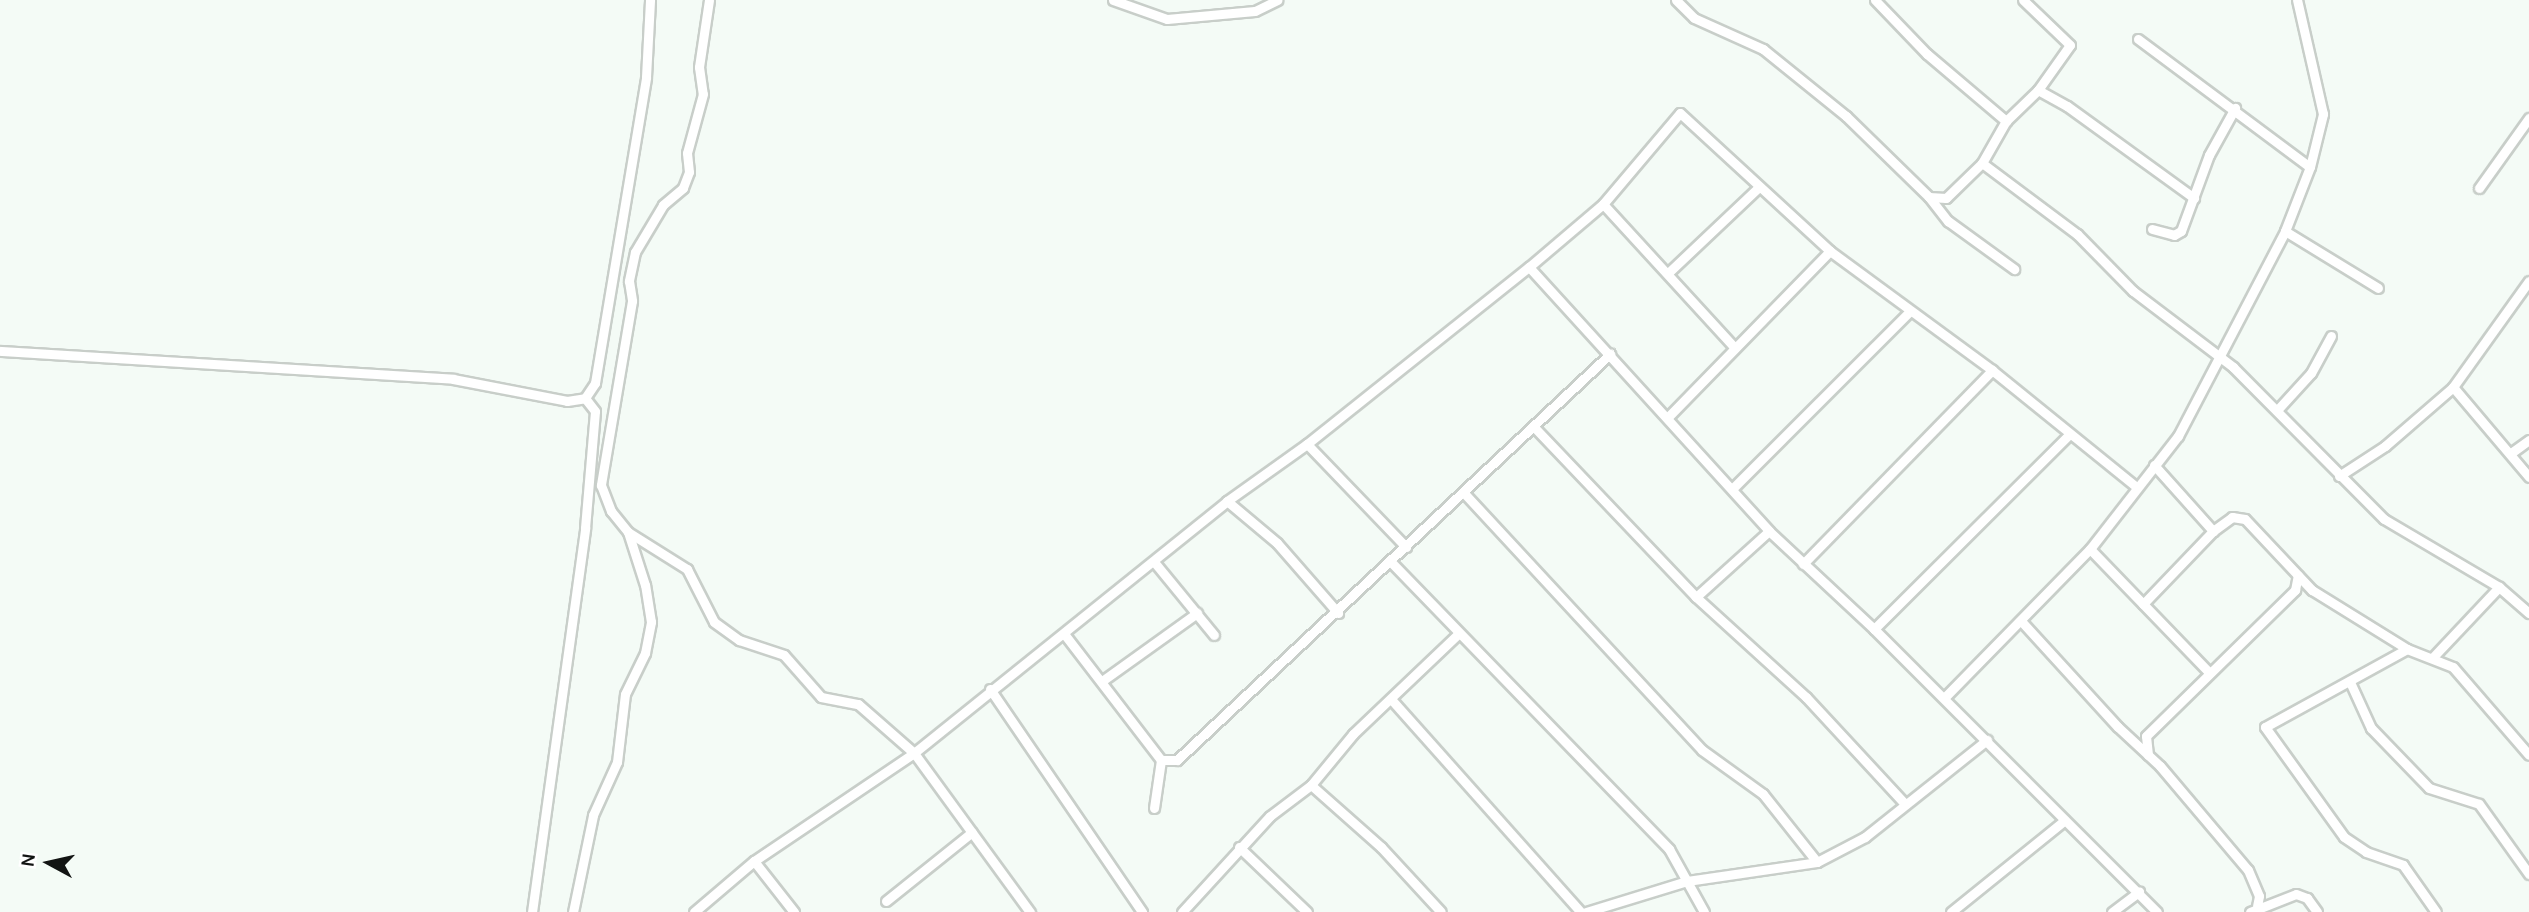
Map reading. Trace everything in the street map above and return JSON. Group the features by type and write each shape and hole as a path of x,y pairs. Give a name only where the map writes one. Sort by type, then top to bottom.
{"street":[{"path":"0,351 453,379 567,401 585,398 595,383 644,90 650,0"},
{"path":"709,0 698,68 703,94 687,153 689,172 683,188 663,205 643,235 629,281 632,300 601,485 611,511 628,532 687,569 714,622 739,640 784,655 821,696 858,704 914,753 1030,912"},
{"path":"1113,0 1167,19 1255,10 1278,0"},
{"path":"1676,0 1694,18 1763,49 1846,116 1930,197 1948,221 2014,269"},
{"path":"1875,0 1927,54 2006,121"},
{"path":"1930,197 1947,198 1982,163 2006,121 2038,90 2070,45 2023,0"},
{"path":"1944,698 2022,622 2090,549 2135,486 2178,436 2285,231 2310,167 2323,114 2297,0"},
{"path":"2138,38 2235,108 2310,167"},
{"path":"2038,90 2067,106 2193,198"},
{"path":"2152,229 2179,234 2235,108"},
{"path":"694,912 754,860 914,753 990,689 1065,635 1155,563 1227,501 1311,441 1529,267 1603,204 1680,113 1758,188 1830,251 1992,370 2135,486"},
{"path":"2479,188 2529,118"},
{"path":"1982,163 2077,234 2133,291 2233,367 2278,408 2339,475 2384,519 2499,587 2529,613"},
{"path":"1668,273 1758,188"},
{"path":"1603,204 1734,347"},
{"path":"2285,231 2378,288"},
{"path":"1668,417 1830,251"},
{"path":"1529,267 1769,531 1874,629 2157,912"},
{"path":"2339,475 2385,446 2454,387 2529,281"},
{"path":"1732,489 1910,311"},
{"path":"2278,408 2311,373 2331,336"},
{"path":"2225,348 2233,367"},
{"path":"1161,760 1177,760 1338,613 1610,354"},
{"path":"1803,564 1992,370"},
{"path":"2454,387 2529,477"},
{"path":"532,912 585,528 595,411 585,398"},
{"path":"1535,428 1696,597 1806,696 1905,804"},
{"path":"1874,629 2070,434"},
{"path":"2511,453 2529,440"},
{"path":"1311,441 1406,547"},
{"path":"2154,465 2213,531"},
{"path":"1464,493 1702,750 1763,794 1817,862"},
{"path":"1227,501 1277,544 1338,613"},
{"path":"2143,604 2213,531 2232,517 2245,519 2312,590 2407,649 2434,656 2453,667 2529,755"},
{"path":"1696,597 1769,531"},
{"path":"573,912 593,815 617,762 625,694 645,653 651,622 645,585 628,532"},
{"path":"2090,549 2208,671"},
{"path":"1391,562 1669,849 1704,912"},
{"path":"1155,563 1214,635"},
{"path":"2131,739 2146,736 2208,671 2295,590 2298,575"},
{"path":"2434,656 2499,587"},
{"path":"2295,590 2312,590"},
{"path":"1102,681 1197,613"},
{"path":"2022,622 2148,755 2248,870 2259,896 2254,909"},
{"path":"1182,912 1239,847 1311,785 1353,734 1458,634"},
{"path":"1065,635 1161,760 1154,808"},
{"path":"2407,649 2350,682 2268,721 2266,733 2344,837 2366,852 2403,865 2436,912"},
{"path":"2350,682 2371,728 2429,788 2479,804 2529,874"},
{"path":"990,689 1142,912"},
{"path":"1391,699 1583,912 1687,880 1817,862 1865,836 1987,740"},
{"path":"2146,736 2148,755"},
{"path":"1311,785 1389,855 1441,912"},
{"path":"1951,912 2065,820"},
{"path":"886,901 972,832"},
{"path":"1239,847 1307,912"},
{"path":"754,860 794,912"},
{"path":"2112,912 2138,892"},
{"path":"2254,909 2295,894 2307,898 2317,912"}]}
